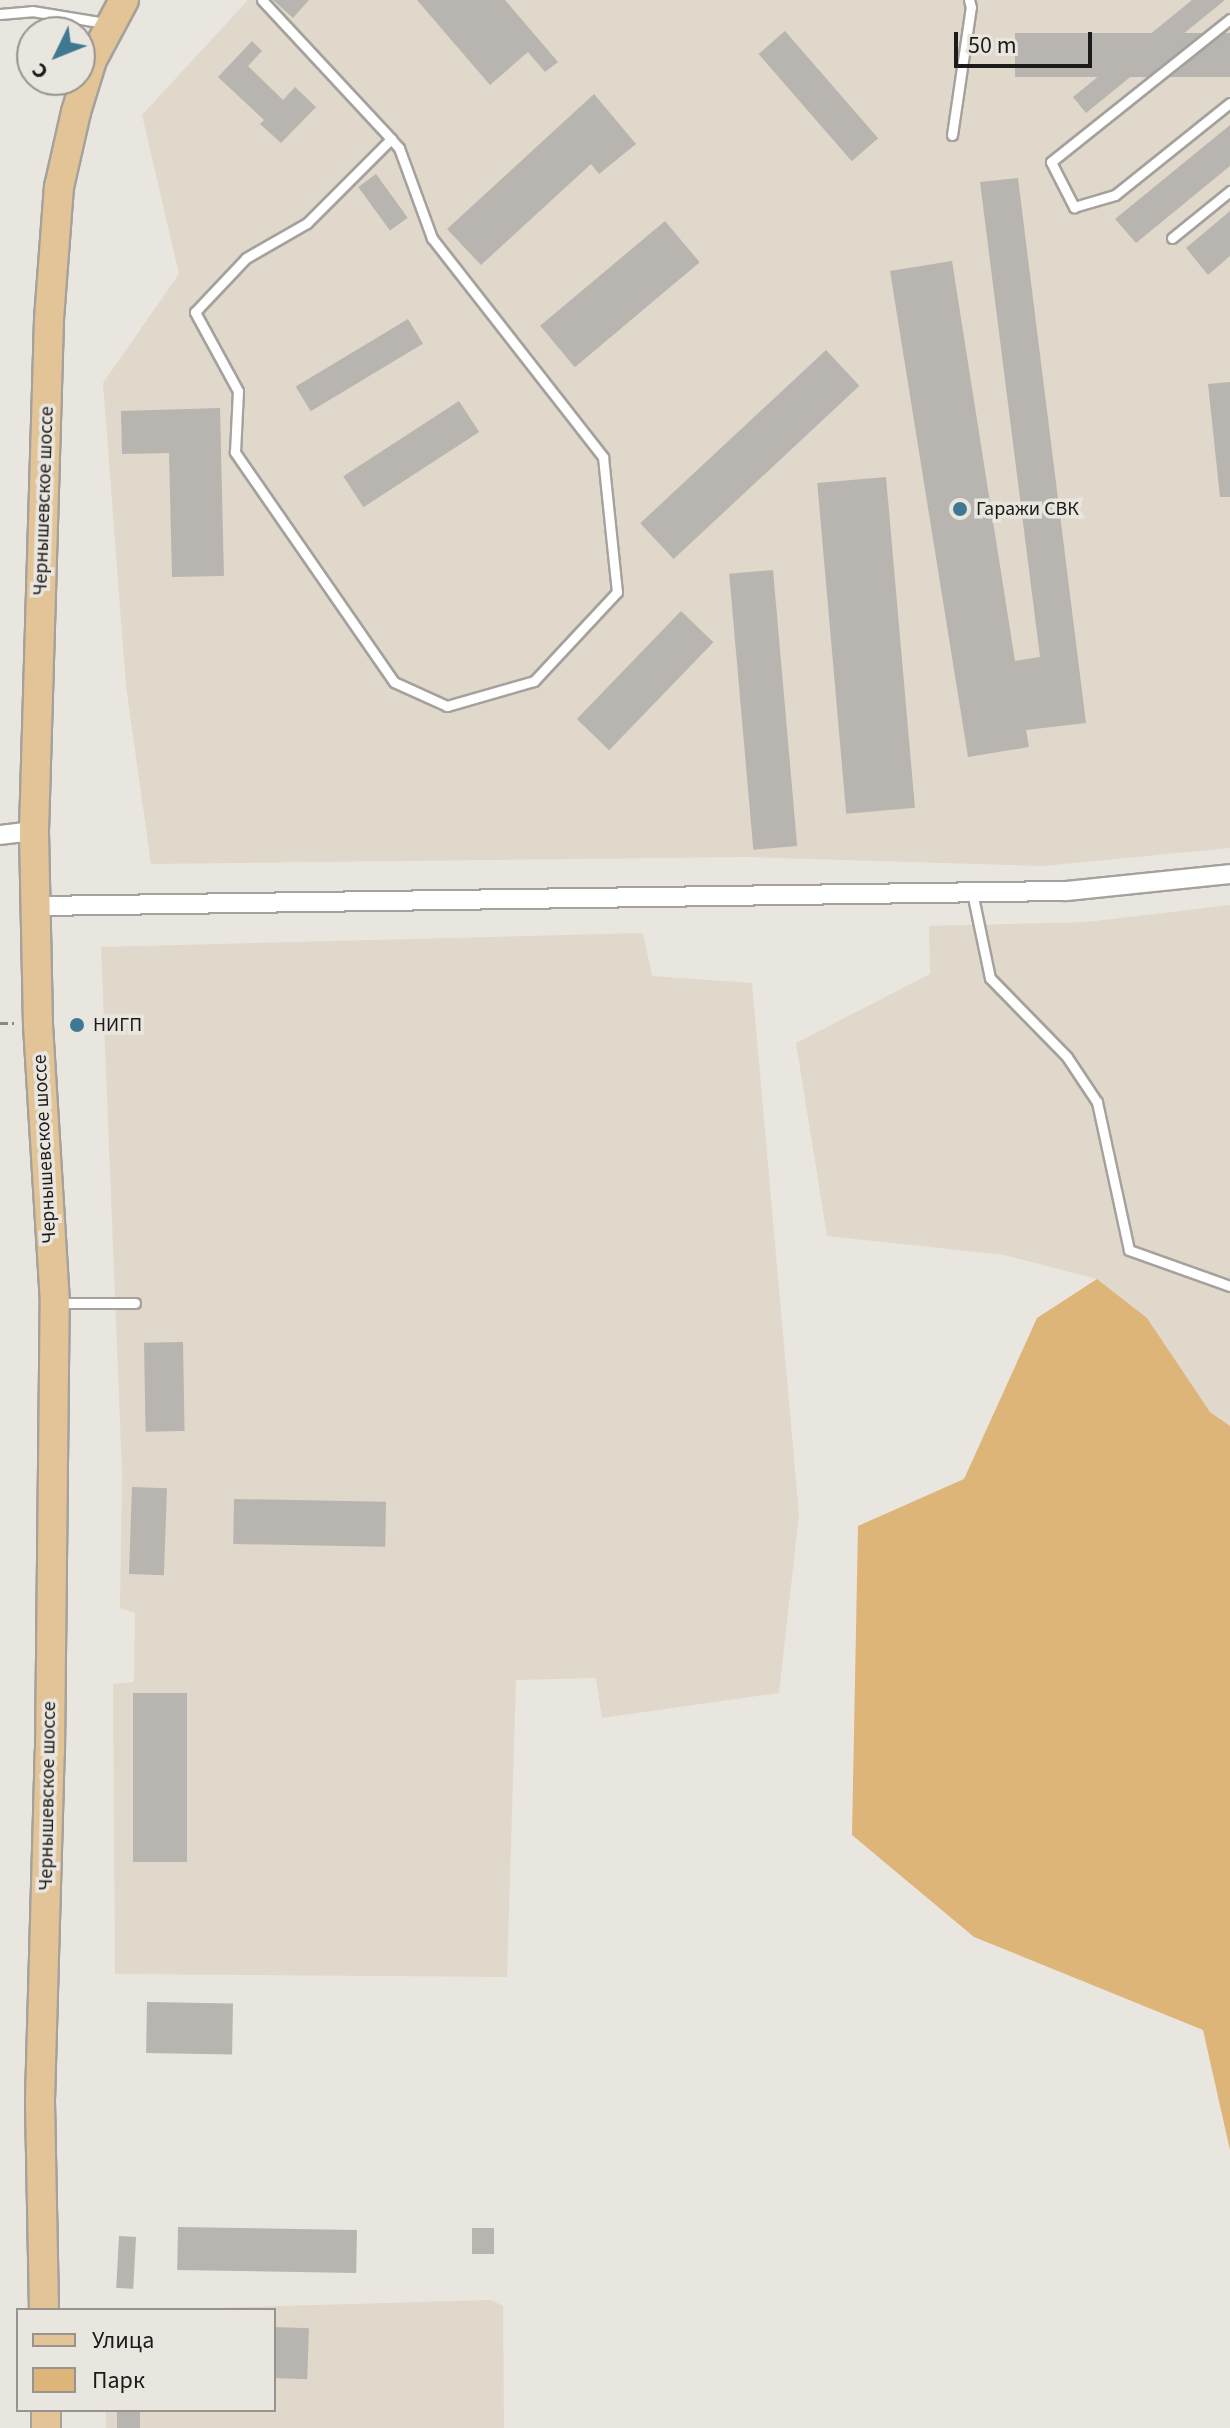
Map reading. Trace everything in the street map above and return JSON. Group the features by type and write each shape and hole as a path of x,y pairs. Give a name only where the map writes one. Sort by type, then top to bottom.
{"main road":[{"name":"Чернышевское шоссе","path":"44,2308 40,2100 50,1751 55,1303 38,1024 38,906 34,831 49,319 59,187 76,112 92,60 124,0"}],"street":[{"path":"0,835 34,831"},
{"path":"38,906 1066,891 1230,874"}],"lane":[{"path":"262,0 391,139 399,148 432,238 603,457 617,592 534,681 447,706 394,682 235,452 238,391 195,312 246,258 307,223 391,139"},
{"path":"952,135 968,33 969,0"},
{"path":"0,14 32,11 109,24"},
{"path":"1230,19 1051,162 1074,207 1115,195 1230,103"},
{"path":"1172,238 1230,191"},
{"path":"972,892 990,978 1067,1057 1097,1102 1129,1250 1222,1286 1230,1286"},
{"path":"55,1303 135,1303"}],"shaded area":[{"path":"248,0 1230,0 1230,848 1043,866 745,857 151,864 126,686 103,383 179,274 142,115"},
{"path":"1230,905 1230,1426 1210,1412 1147,1318 1097,1279 1004,1255 827,1236 796,1043 930,974 929,926 1087,922"},
{"path":"643,933 652,976 752,983 799,1515 779,1693 602,1718 596,1678 516,1680 507,1977 115,1974 113,1684 134,1682 135,1613 120,1608 122,1471 101,947"},
{"path":"491,2300 503,2306 504,2428 106,2428 106,2412 276,2412 276,2308 213,2308"}],"green space":[{"path":"1097,1279 1147,1318 1210,1412 1230,1426 1230,2150 1203,2030 974,1937 852,1835 858,1526 964,1479 1037,1318"}],"building":[{"path":"273,0 309,0 293,18"},
{"path":"417,0 505,0 558,62 545,72 528,52 490,85"},
{"path":"1192,0 1225,0 1086,113 1073,97"},
{"path":"785,31 878,138 852,161 759,54"},
{"path":"1015,33 1230,33 1230,77 1015,77"},
{"path":"252,41 262,51 248,66 283,100 295,87 316,107 281,143 260,124 264,120 218,77"},
{"path":"594,94 636,144 599,174 591,164 481,265 447,229"},
{"path":"1230,125 1230,166 1136,243 1115,219"},
{"path":"376,174 408,218 390,231 358,187"},
{"path":"1018,178 1086,723 1026,730 1029,747 968,757 890,271 952,261 1015,661 1040,657 980,182"},
{"path":"1230,211 1230,256 1208,275 1186,248"},
{"path":"665,221 700,262 575,367 540,326"},
{"path":"408,319 423,344 311,411 296,386"},
{"path":"826,350 859,386 674,559 640,523"},
{"path":"1230,382 1230,497 1220,497 1208,384"},
{"path":"459,401 479,432 363,507 343,476"},
{"path":"220,408 224,576 172,577 169,453 122,454 121,411"},
{"path":"886,477 915,808 846,814 817,483"},
{"path":"773,570 797,846 753,850 729,574"},
{"path":"681,611 713,642 609,750 577,719"},
{"path":"183,1342 185,1431 146,1432 144,1343"},
{"path":"132,1487 167,1488 164,1575 129,1574"},
{"path":"234,1499 386,1502 385,1547 233,1544"},
{"path":"133,1693 187,1693 187,1862 133,1862"},
{"path":"147,2002 233,2004 232,2054 146,2053"},
{"path":"178,2227 357,2230 356,2273 177,2270"},
{"path":"472,2228 494,2228 494,2254 472,2254"},
{"path":"119,2236 136,2237 133,2289 116,2288"},
{"path":"276,2327 309,2328 307,2379 276,2378"},
{"path":"117,2412 140,2412 140,2428 117,2428"}],"place":[{"name":"Гаражи СВК","path":"960,509"},
{"name":"НИГП","path":"77,1025"}]}
